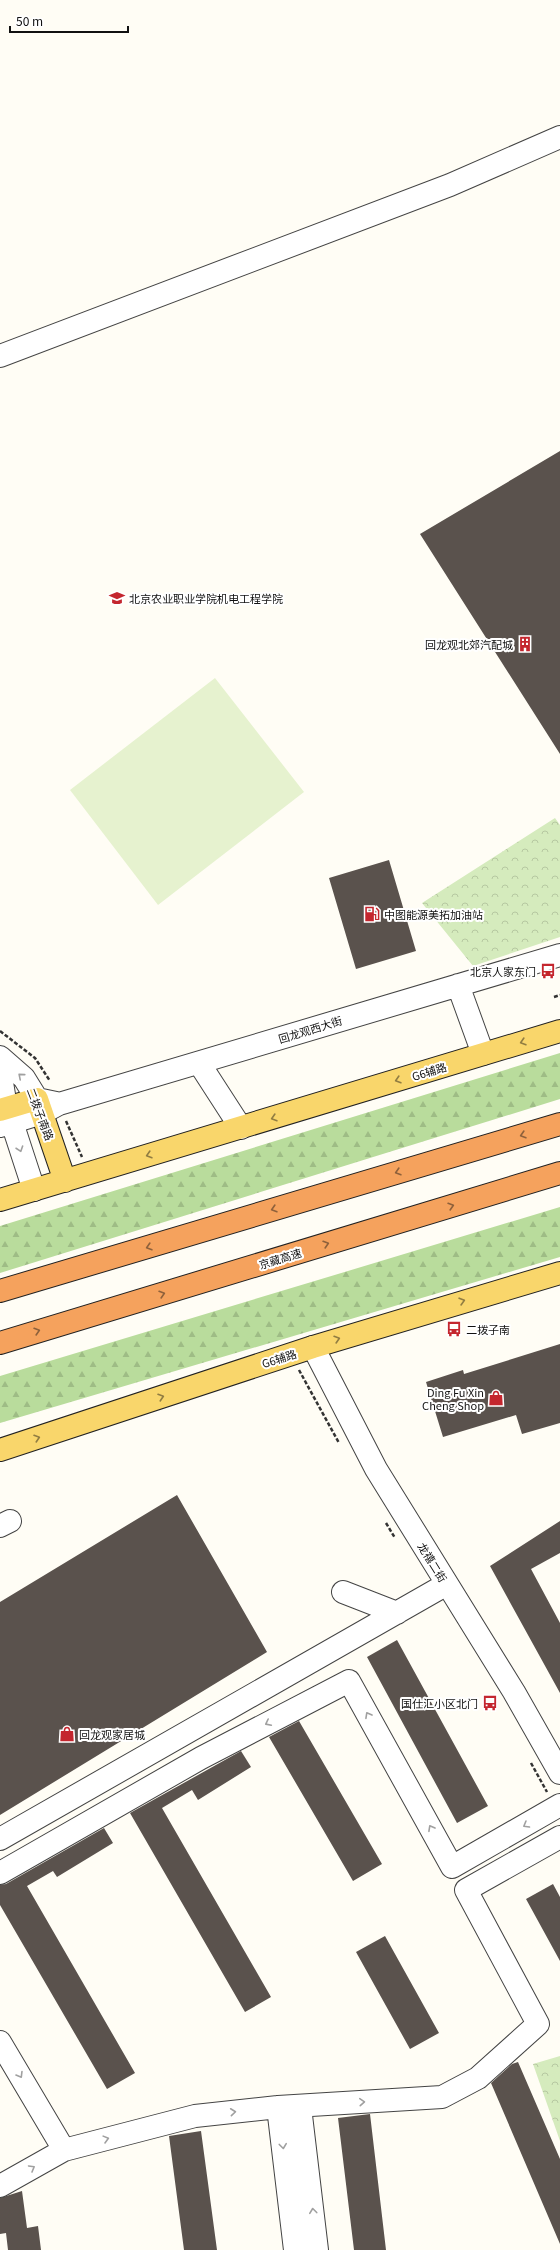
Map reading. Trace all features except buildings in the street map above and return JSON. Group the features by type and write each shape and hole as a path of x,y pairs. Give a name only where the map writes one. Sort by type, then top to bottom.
{"highway":[{"path":"0,1291 560,1124"},
{"name":"京藏高速","path":"0,1343 560,1173"}],"main road":[{"name":"G6辅路","path":"0,1200 560,1031"},
{"name":"回龙观西大街","path":"5,1116 46,1105"},
{"name":"二拨子南路","path":"46,1105 65,1181"},
{"name":"G6辅路","path":"0,1450 313,1347 560,1273"}],"street":[{"path":"0,356 450,185 560,137"},
{"name":"回龙观西大街","path":"46,1105 199,1063 560,955"},
{"path":"458,985 483,1054"},
{"name":"二拨子南路","path":"0,1058 29,1083 46,1105"},
{"path":"199,1063 241,1128"},
{"path":"0,1070 5,1116 34,1190"},
{"name":"龙禧二街","path":"313,1347 376,1469 514,1692 560,1773"},
{"path":"0,1839 447,1584"},
{"path":"343,1592 397,1612"},
{"path":"0,1872 201,1758 349,1681 452,1868 466,1890 538,2024 478,2078 442,2097 300,2107 278,2107 195,2116 64,2150 0,2186"},
{"path":"452,1868 560,1805"},
{"path":"466,1890 560,1837"},
{"path":"0,2042 64,2150"},
{"path":"278,2107 295,2250"},
{"path":"300,2107 317,2250"}],"path":[{"path":"554,997 560,995"},
{"path":"0,1031 30,1053 40,1065"},
{"path":"70,1128 89,1174"}],"green space":[{"path":"215,678 304,792 158,905 70,790"},
{"path":"555,818 560,825 560,937 473,966 422,903"},
{"path":"560,1053 560,1099 0,1273 0,1226"},
{"path":"560,1207 560,1257 0,1423 0,1376"},
{"path":"560,2056 560,2141 533,2064"}],"place":[{"name":"北京农业职业学院机电工程学院","path":"117,598"},
{"name":"回龙观北郊汽配城","path":"525,644"},
{"name":"中图能源美拓加油站","path":"372,914"},
{"name":"北京人家东门","path":"548,971"},
{"name":"二拨子南","path":"454,1329"},
{"name":"Ding Fu Xin Cheng Shop","path":"496,1398"},
{"name":"国仕汇小区北门","path":"490,1703"},
{"name":"回龙观家居城","path":"67,1734"}]}
